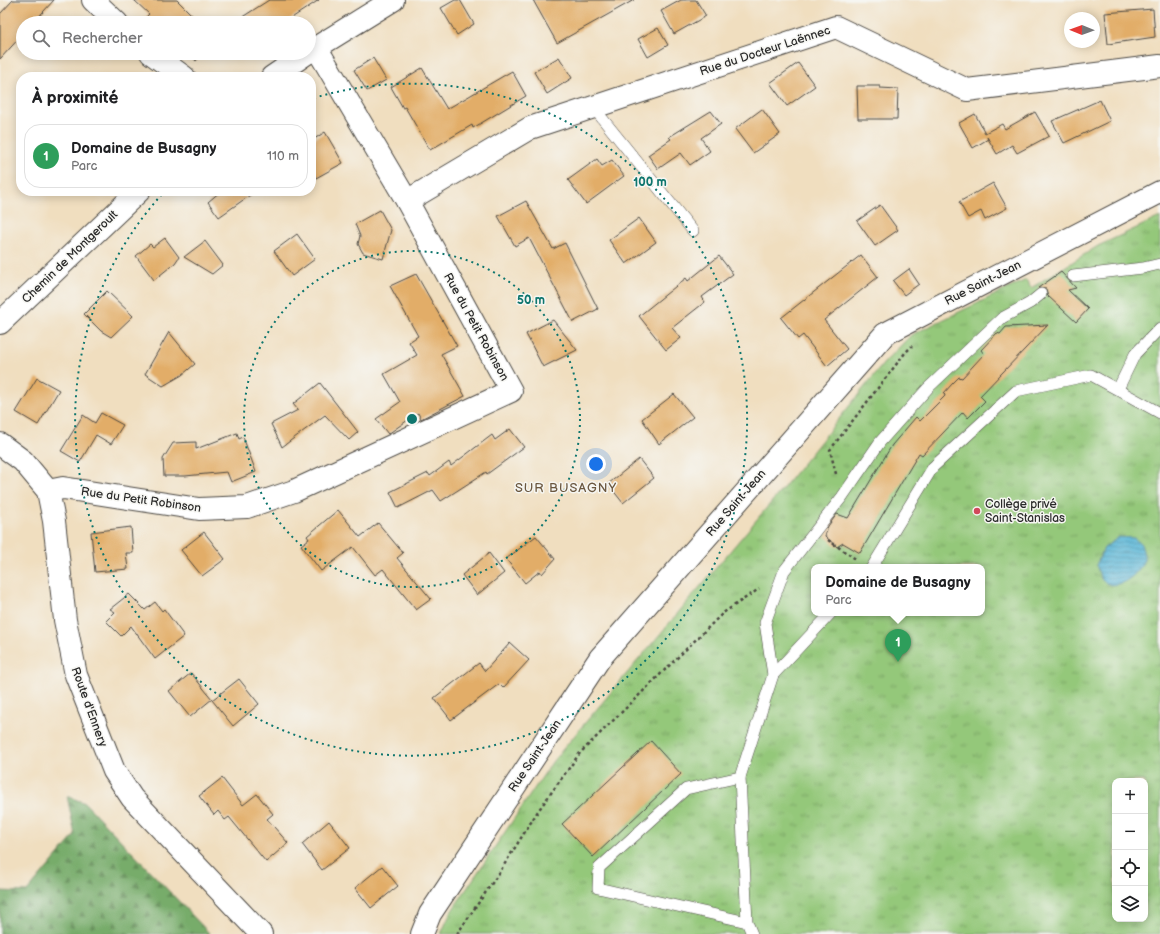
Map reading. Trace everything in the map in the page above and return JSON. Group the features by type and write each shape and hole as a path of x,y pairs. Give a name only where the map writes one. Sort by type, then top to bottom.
{"street":[{"path":"93,0 110,16"},
{"path":"316,47 393,0"},
{"name":"Rue du Docteur Laënnec","path":"406,201 530,128 836,27 967,90 1160,66"},
{"name":"Rue du Petit Robinson","path":"48,492 63,488 199,509 247,508 294,491 511,392 406,201 316,58"},
{"path":"161,60 177,72"},
{"path":"279,72 297,60"},
{"name":"Rue Saint-Jean","path":"422,934 430,914 600,658 885,334 1160,192"},
{"name":"Chemin de Montgeroult","path":"0,323 134,196"},
{"name":"Route d'Ennery","path":"0,444 23,461 48,492 54,521 65,620 76,675 114,771 132,798 261,934"}],"lane":[{"path":"593,107 693,231"},
{"path":"1073,276 1143,268 1160,264"},
{"path":"773,675 765,623 784,571 842,496 880,442 928,388 1002,318 1030,303 1042,294"},
{"path":"1118,389 1135,354 1160,328"},
{"path":"868,564 933,467 1016,391 1091,375 1160,413"},
{"path":"752,934 747,922 740,777 773,675 828,616"},
{"path":"740,777 686,789 599,868 598,888 747,922"}],"path":[{"path":"842,496 830,450 905,353 914,345"},
{"path":"815,531 865,564"},
{"path":"457,934 499,873 538,810 580,753 723,613 784,571"}],"green space":[{"path":"1160,217 1160,934 441,934 451,912 553,761 780,492 884,363 911,335 1026,280 1031,288 1098,246"},
{"path":"67,796 85,803 210,934 0,934 0,891 27,892 75,835"}],"water":[{"path":"1119,537 1134,538 1141,544 1144,559 1142,565 1133,576 1114,585 1108,584 1102,580 1096,565 1104,548"}],"building":[{"path":"13,0 54,0 39,16 16,16 16,42 0,59 0,14"},
{"path":"134,0 177,0 193,16 147,16 149,14"},
{"path":"269,0 319,0 295,16 244,16"},
{"path":"455,0 460,0 474,24 457,35 441,8"},
{"path":"533,0 634,0 557,43"},
{"path":"681,0 696,0 706,16 674,34 661,11"},
{"path":"1153,9 1155,37 1108,44 1105,13"},
{"path":"658,28 668,45 648,57 638,39"},
{"path":"559,57 572,78 547,94 534,72"},
{"path":"373,58 386,80 367,91 354,70"},
{"path":"798,63 815,86 787,106 770,83"},
{"path":"422,68 447,109 512,71 526,96 473,128 472,125 430,150 405,107 403,108 391,87"},
{"path":"857,86 880,86 880,88 898,89 897,119 858,119"},
{"path":"1100,100 1110,121 1064,143 1052,121"},
{"path":"762,109 780,134 753,153 735,129"},
{"path":"711,111 721,124 701,138 710,151 690,165 681,153 658,169 648,155 671,139 669,137"},
{"path":"1035,112 1049,136 1017,153 1012,145 997,154 987,137 988,139 973,148 959,123 975,114 985,133 1002,124 1005,129"},
{"path":"325,132 343,163 316,178 316,138"},
{"path":"597,159 602,166 612,160 624,176 586,204 568,180"},
{"path":"993,183 1007,208 985,220 981,211 968,218 959,202"},
{"path":"215,196 249,196 219,217 208,202"},
{"path":"526,201 553,249 565,243 598,309 573,322 529,238 515,246 498,216"},
{"path":"880,205 898,230 875,246 857,221"},
{"path":"380,210 391,230 383,259 363,253 358,244 360,236 355,224"},
{"path":"639,218 656,242 626,264 609,240"},
{"path":"297,234 315,259 292,276 274,251"},
{"path":"165,238 179,257 175,263 154,280 136,256 150,244 153,247"},
{"path":"205,241 223,265 212,274 184,257"},
{"path":"861,255 878,277 824,320 847,349 827,366 803,335 798,339 781,318"},
{"path":"719,256 733,274 702,297 705,302 672,328 681,338 666,350 639,316 686,278 688,281"},
{"path":"909,269 919,284 904,295 893,281"},
{"path":"1061,272 1076,288 1068,290 1088,309 1076,322 1048,296 1046,289 1038,288"},
{"path":"416,274 457,346 441,354 465,396 421,419 418,413 388,434 376,419 400,402 384,374 417,355 409,342 418,336 390,286"},
{"path":"107,291 133,316 111,337 101,331 84,314"},
{"path":"553,320 577,350 543,367 526,334"},
{"path":"1048,325 980,396 985,401 968,418 963,412 922,455 919,453 860,553 843,543 837,547 825,536 828,526 837,514 848,518 892,445 916,417 920,421 945,396 944,393 952,384 959,377 962,378 984,354 981,350 997,333 1000,334 1006,327"},
{"path":"169,332 195,364 182,375 163,386 145,374"},
{"path":"37,378 59,390 38,425 16,412"},
{"path":"320,383 358,432 349,440 325,415 282,447 271,424 298,410 293,404"},
{"path":"674,394 693,417 659,444 642,419"},
{"path":"101,413 123,425 111,444 96,435 80,462 61,451 83,415 95,423"},
{"path":"510,429 524,447 487,474 486,472 441,501 433,490 398,508 390,492 428,473 430,476 449,462 451,466 492,435 495,440"},
{"path":"237,433 239,439 243,437 256,472 231,482 227,472 185,476 164,476 163,459 173,443 196,442 196,449"},
{"path":"639,459 654,478 623,503 608,484"},
{"path":"338,510 360,537 378,523 403,553 397,558 431,599 416,610 383,569 375,575 353,547 321,571 301,545 309,539 307,536"},
{"path":"131,527 133,553 126,553 128,569 95,572 91,532"},
{"path":"204,532 225,559 202,576 181,550"},
{"path":"536,536 555,559 542,574 540,571 525,583 506,559"},
{"path":"489,553 504,573 477,595 462,575"},
{"path":"129,594 145,610 155,602 162,611 164,609 184,636 155,659 131,626 121,636 106,621 115,612 110,609"},
{"path":"510,643 529,660 503,688 499,684 451,720 434,698 479,663 485,671"},
{"path":"191,673 212,699 190,717 169,691"},
{"path":"239,679 259,704 233,726 212,700"},
{"path":"651,741 681,774 593,857 562,824"},
{"path":"222,778 243,805 257,794 273,814 267,819 288,843 266,862 229,817 225,820 218,811 214,815 199,796"},
{"path":"329,821 350,848 322,870 302,844"},
{"path":"382,866 398,886 371,908 355,888"}],"place":[{"name":"Collège privé Saint-Stanislas","path":"977,511"},
{"name":"Domaine de Busagny","path":"898,662"}],"district":[{"name":"SUR BUSAGNY","path":"566,488"}]}
